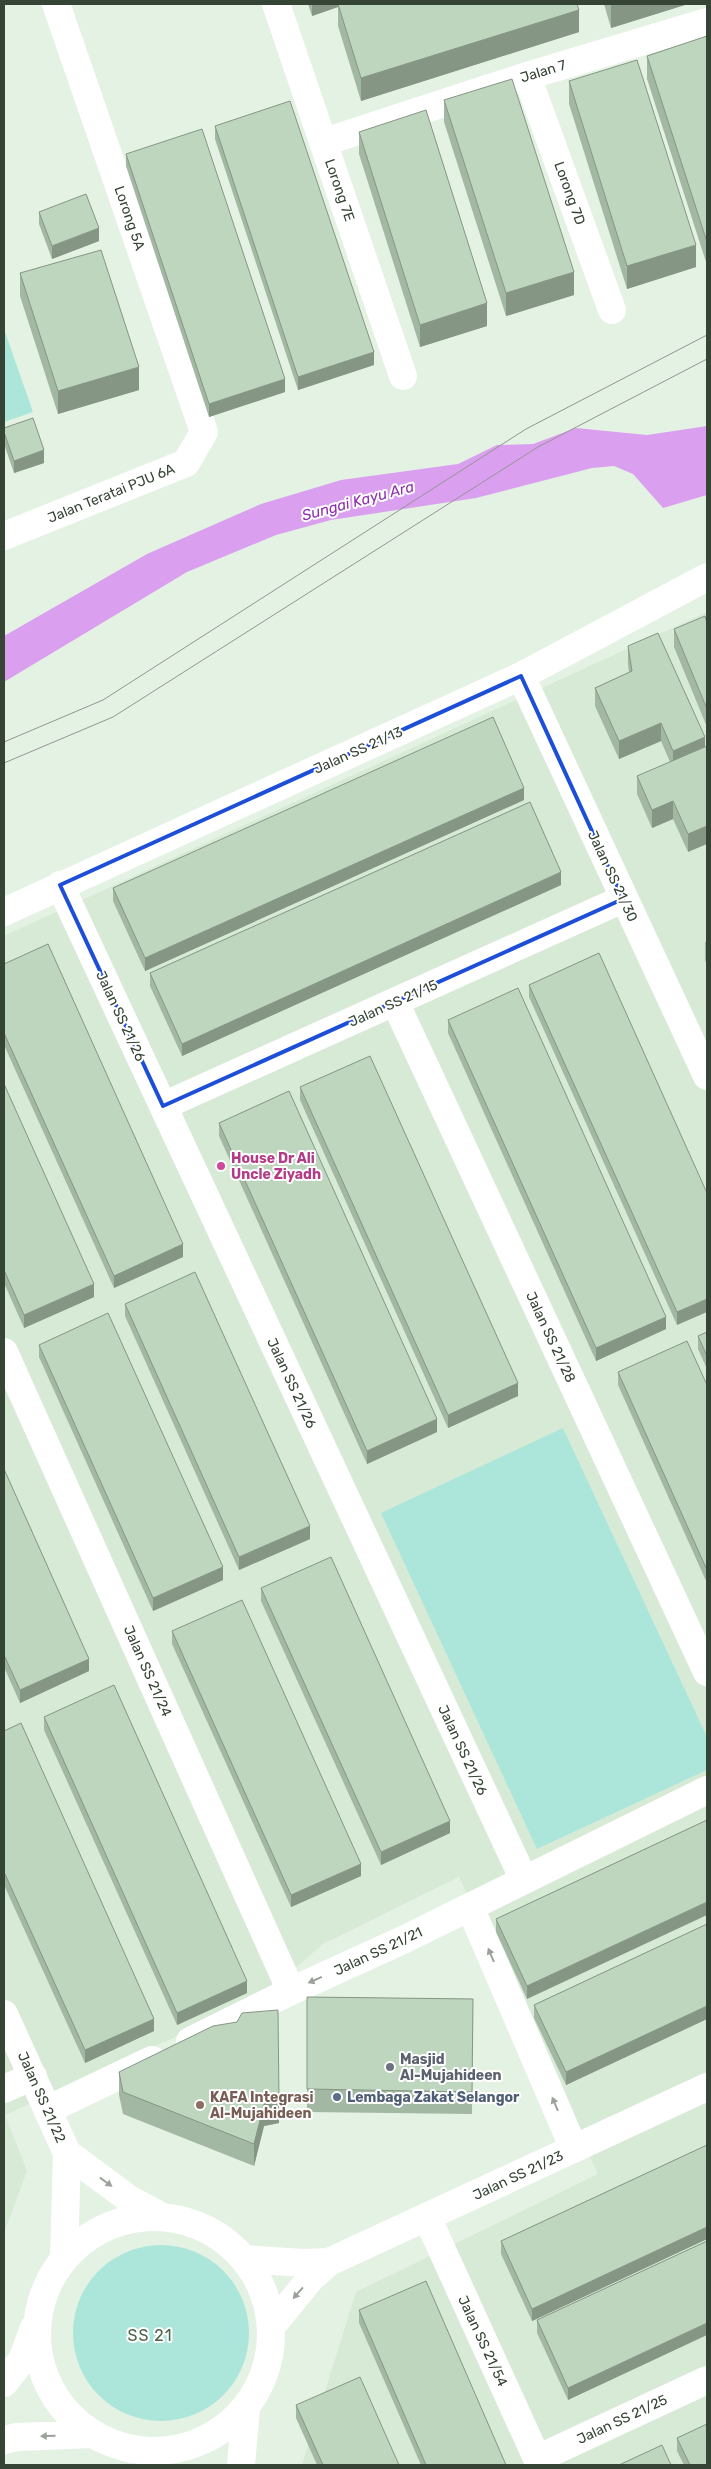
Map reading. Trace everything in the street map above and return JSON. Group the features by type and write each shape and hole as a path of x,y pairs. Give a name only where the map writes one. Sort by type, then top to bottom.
{"street":[{"name":"Lorong 5A","path":"56,4 204,432"},
{"name":"Lorong 7E","path":"276,4 404,376"},
{"name":"Jalan 7","path":"324,142 527,76 707,22"},
{"name":"Lorong 7D","path":"527,76 612,310"},
{"name":"Jalan Teratai PJU 6A","path":"4,536 186,463 204,432"},
{"name":"Jalan SS 21/13","path":"4,912 521,676 707,577"},
{"name":"Jalan SS 21/30","path":"521,676 623,899 707,1076"},
{"name":"Jalan SS 21/26","path":"60,885 524,1880"},
{"name":"Jalan SS 21/15","path":"164,1106 623,899"},
{"name":"Jalan SS 21/28","path":"395,1002 707,1672"},
{"name":"Jalan SS 21/24","path":"4,1352 291,1991"},
{"name":"Jalan SS 21/21","path":"47,2110 291,1991 470,1907 707,1790"},
{"path":"470,1907 574,2149"},
{"name":"Jalan SS 21/22","path":"4,2014 67,2153 64,2258"},
{"path":"4,2089 33,2076"},
{"name":"Jalan SS 21/23","path":"271,2327 311,2278 329,2262 707,2088"},
{"name":"Jalan SS 21/22","path":"67,2153 129,2198 163,2217"},
{"path":"4,2383 22,2360 47,2287 64,2258 84,2240 107,2226 133,2218 163,2217 193,2224 221,2238 244,2259 258,2280 267,2303 271,2327 269,2356 261,2383 246,2408 226,2428 163,2459 122,2448 92,2434 66,2414 48,2385 38,2352 37,2319"},
{"name":"Jalan SS 21/54","path":"427,2217 538,2462"},
{"name":"Jalan SS 21/23","path":"244,2259 304,2263 329,2262"},
{"name":"Jalan SS 21/25","path":"538,2462 707,2380"},
{"path":"241,2465 246,2408"},
{"path":"4,2440 18,2437 92,2434"}],"highlighted area":[{"path":"521,676 623,899 163,1106 60,885"}],"shaded area":[{"path":"4,329 33,412 4,422"},
{"path":"707,612 707,1737 563,1428 537,1849 707,1770 707,2465 302,2465 356,2292 598,2174 459,1877 323,1944 262,1997 5,2115 27,2171 4,2233 4,936"},
{"path":"563,1428 707,1737 707,1770 537,1849 381,1513"},
{"path":"152,2245 170,2245 195,2251 210,2259 224,2270 235,2284 243,2299 248,2316 248,2350 243,2367 235,2382 224,2396 210,2407 187,2418 170,2421 152,2421 127,2415 112,2407 98,2396 87,2382 76,2359 73,2342 73,2324 79,2299 87,2284 98,2270 112,2259 135,2248"}],"water":[{"name":"Sungai Kayu Ara","path":"707,426 707,495 663,508 633,474 614,466 592,468 476,498 331,520 276,535 187,572 4,682 4,636 147,554 261,504 341,480 458,464 497,445 533,444 576,428 647,435"}],"building":[{"path":"338,4 577,4 579,10 361,78"},
{"path":"707,36 707,242 647,56"},
{"path":"637,60 696,245 627,266 569,81"},
{"path":"512,79 574,272 506,293 444,100"},
{"path":"290,101 374,352 298,377 215,126"},
{"path":"426,110 487,303 420,325 359,132"},
{"path":"202,129 285,379 209,404 126,154"},
{"path":"86,194 99,228 52,246 39,212"},
{"path":"101,250 139,367 58,391 20,273"},
{"path":"33,418 44,450 14,461 4,428"},
{"path":"705,616 707,623 707,709 674,629"},
{"path":"658,633 705,737 673,751 661,723 619,741 595,688 632,671 628,646"},
{"path":"493,717 524,788 145,958 113,888"},
{"path":"707,746 707,826 688,834 673,801 652,810 637,776"},
{"path":"530,802 561,872 182,1044 150,973"},
{"path":"48,944 183,1244 114,1276 4,1033 4,964"},
{"path":"599,953 707,1193 707,1299 677,1312 529,985"},
{"path":"518,988 666,1317 596,1348 448,1020"},
{"path":"370,1056 518,1383 448,1415 300,1087"},
{"path":"4,1084 94,1284 24,1315 4,1270"},
{"path":"289,1091 437,1419 367,1451 219,1123"},
{"path":"195,1272 310,1526 239,1557 125,1304"},
{"path":"108,1313 223,1567 153,1598 39,1345"},
{"path":"707,1332 707,1356 698,1336"},
{"path":"687,1341 707,1385 707,1570 618,1372"},
{"path":"4,1469 89,1659 20,1690 4,1655"},
{"path":"331,1557 450,1821 381,1852 261,1588"},
{"path":"242,1600 361,1864 291,1895 172,1631"},
{"path":"114,1685 247,1981 177,2013 44,1717"},
{"path":"21,1723 154,2019 85,2050 4,1872 4,1731"},
{"path":"707,1820 707,1902 527,1986 496,1919"},
{"path":"707,1924 707,2006 566,2072 534,2005"},
{"name":"Masjid Al-Mujahideen","path":"307,1997 473,1999 472,2092 307,2089"},
{"name":"KAFA Integrasi Al-Mujahideen","path":"278,2010 279,2100 264,2104 254,2144 123,2092 119,2072 213,2026 237,2022 242,2013"},
{"path":"707,2145 707,2227 532,2309 501,2241"},
{"path":"707,2241 707,2323 568,2388 537,2320"},
{"path":"426,2281 506,2465 426,2465 359,2310"},
{"path":"360,2377 399,2465 323,2465 296,2405"},
{"path":"707,2424 707,2465 690,2465 677,2438"},
{"path":"662,2445 671,2465 619,2465"}],"tram line":[{"path":"4,742 103,700 526,429 707,335"},
{"path":"4,763 113,717 538,447 707,359"}],"place":[{"name":"House Dr Ali Uncle Ziyadh","path":"221,1166"},
{"name":"Masjid Al-Mujahideen","path":"390,2067"},
{"name":"Lembaga Zakat Selangor","path":"337,2097"},
{"name":"KAFA Integrasi Al-Mujahideen","path":"200,2105"}],"district":[{"name":"SS 21","path":"150,2335"}]}
